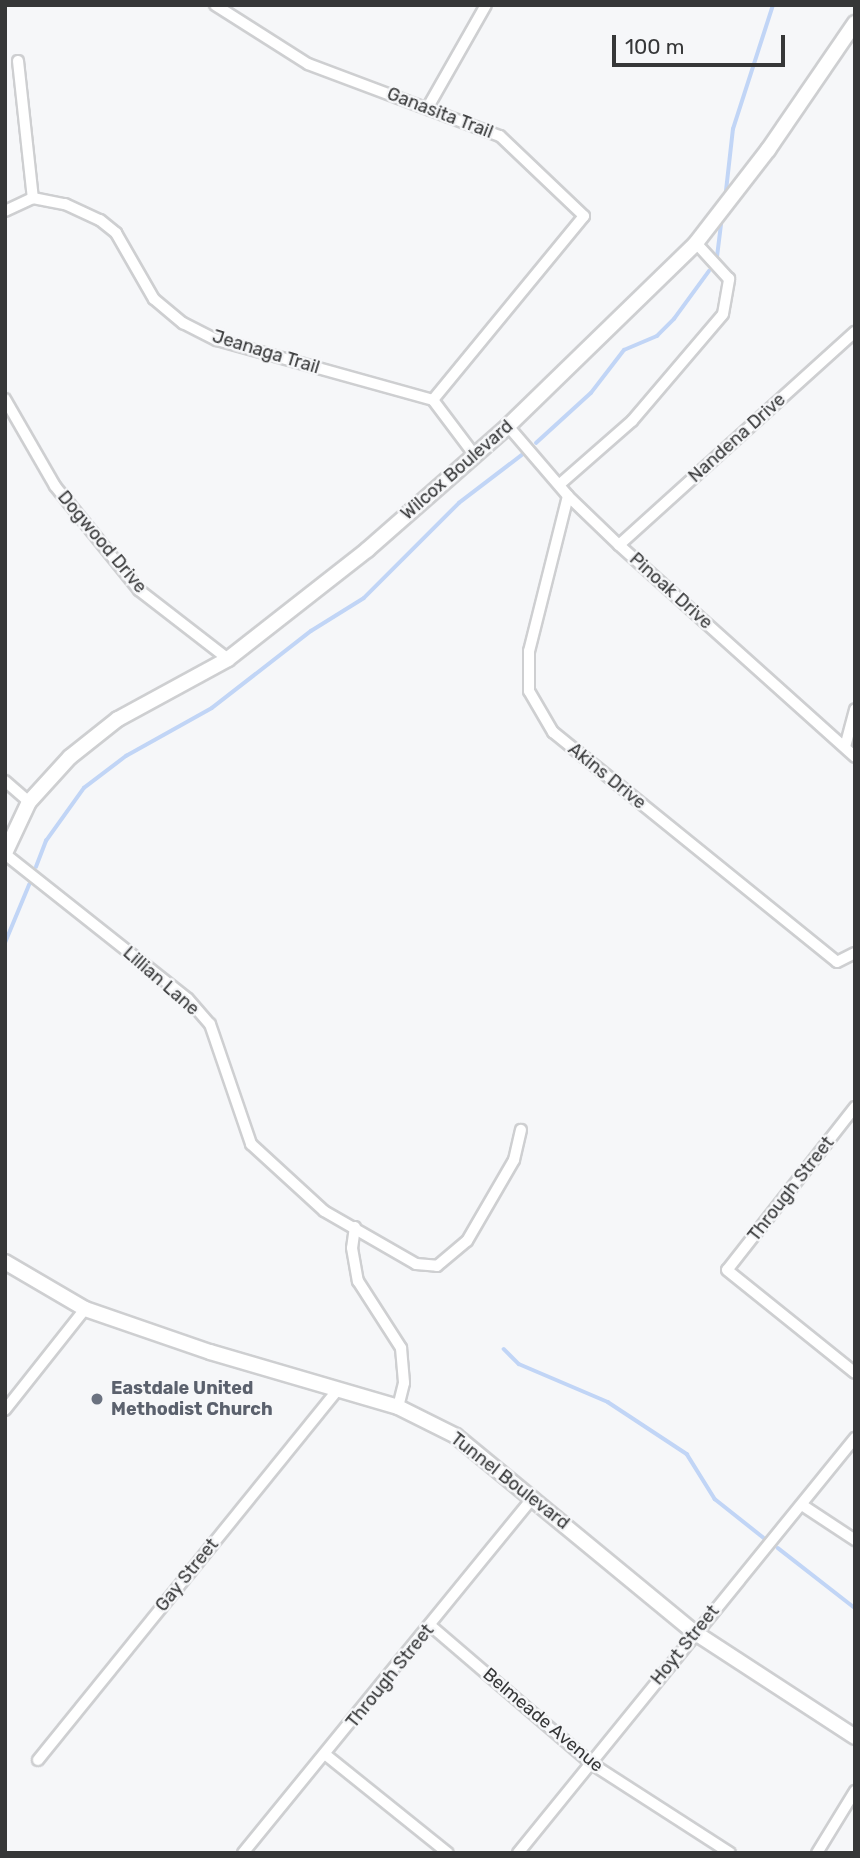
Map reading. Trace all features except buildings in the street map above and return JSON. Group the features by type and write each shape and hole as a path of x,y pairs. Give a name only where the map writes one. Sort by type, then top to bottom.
{"main road":[{"name":"Wilcox Boulevard","path":"5,854 29,802 70,757 118,719 228,659 367,550 473,453 509,425 696,243 768,150 855,23"},
{"name":"Tunnel Boulevard","path":"5,1262 85,1309 337,1391 398,1407 456,1436 694,1632 855,1737"}],"street":[{"name":"Ganasita Trail","path":"215,5 227,9 309,64 500,136 584,216 433,400"},
{"path":"428,107 486,5"},
{"path":"5,211 33,198 18,61"},
{"name":"Jeanaga Trail","path":"33,198 65,204 100,220 116,233 154,299 183,323 216,340 433,400"},
{"path":"560,485 632,421 723,314 729,279 696,243"},
{"name":"Nandena Drive","path":"619,545 855,332"},
{"name":"Dogwood Drive","path":"5,399 55,486 139,590 228,659"},
{"path":"433,400 473,453"},
{"name":"Pinoak Drive","path":"509,425 568,496 619,545 855,757"},
{"name":"Akins Drive","path":"568,496 529,651 529,691 553,732 837,962 855,953"},
{"path":"845,747 855,709"},
{"path":"5,782 29,802"},
{"name":"Lillian Lane","path":"5,854 188,999 210,1024 251,1144 324,1212 371,1235 416,1264 437,1266 467,1241 494,1202 514,1160 520,1130"},
{"name":"Through Street","path":"855,1107 727,1270 855,1373"},
{"path":"355,1227 352,1248 358,1281 401,1348 404,1383 398,1407"},
{"path":"5,1410 85,1309"},
{"name":"Gay Street","path":"38,1760 337,1391"},
{"name":"Hoyt Street","path":"518,1853 592,1764 694,1632 855,1438"},
{"name":"Through Street","path":"243,1853 326,1755 533,1497"},
{"path":"802,1505 855,1540"},
{"name":"Belmeade Avenue","path":"431,1626 592,1764 730,1853"},
{"path":"326,1755 449,1853"},
{"path":"817,1853 855,1791"}],"waterway":[{"path":"726,191 733,129 773,5"},
{"path":"717,257 721,225"},
{"path":"536,443 591,393 624,350 657,336 674,319 709,271"},
{"path":"36,867 46,841 84,788 126,756 212,708 311,631 364,598 459,503 527,451"},
{"path":"5,943 29,885"},
{"path":"504,1349 519,1364 608,1402 687,1454 715,1499 764,1538"},
{"path":"778,1548 855,1608"}],"place":[{"name":"Eastdale United Methodist Church","path":"97,1399"}]}
